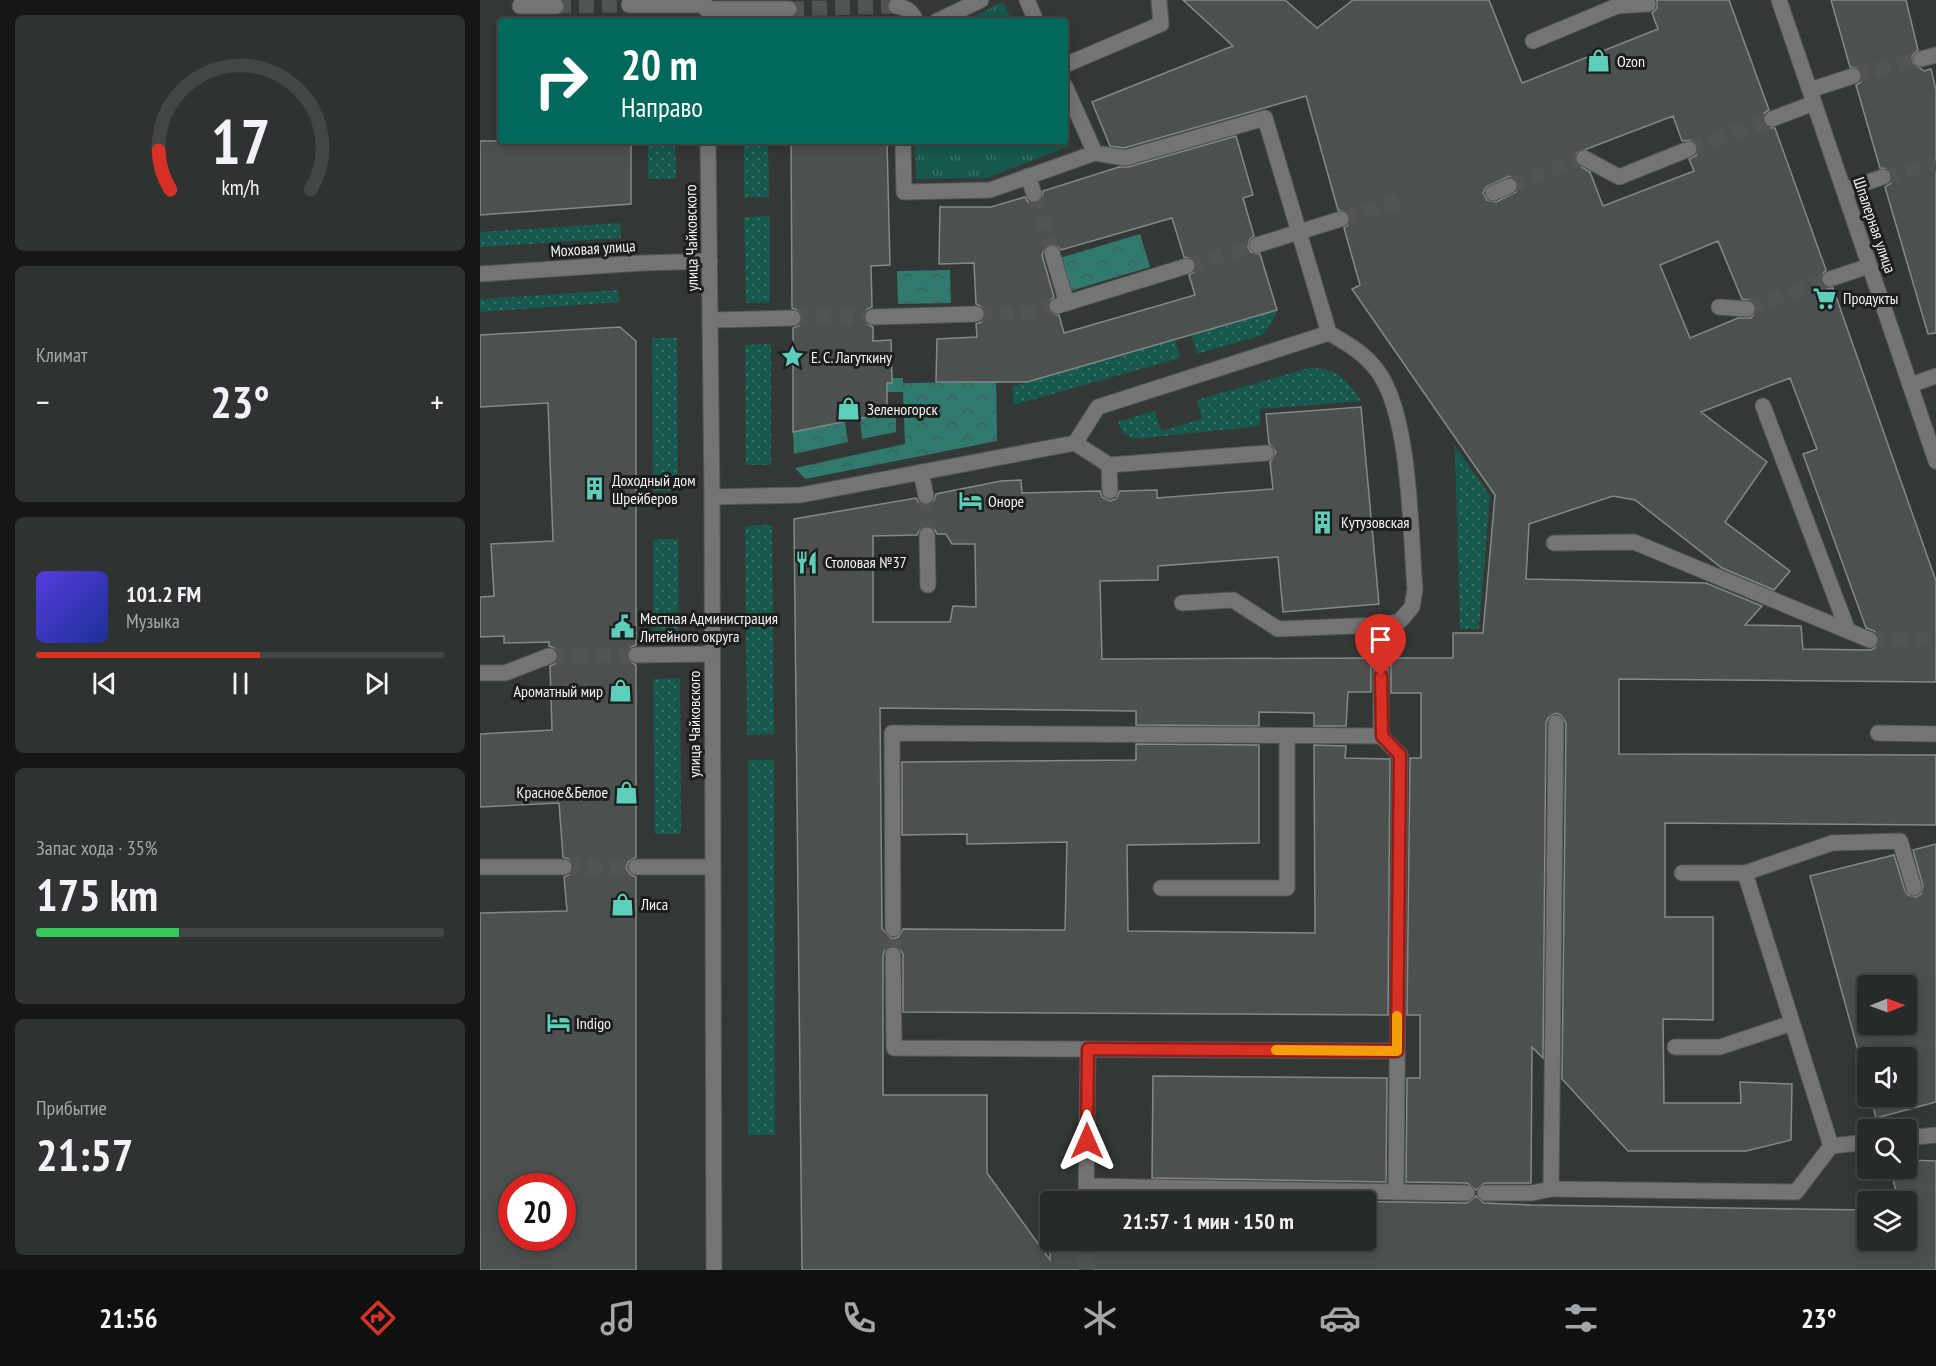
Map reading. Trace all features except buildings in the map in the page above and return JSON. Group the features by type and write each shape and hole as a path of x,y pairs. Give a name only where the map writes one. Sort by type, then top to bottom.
{"street":[{"path":"943,18 981,0"},
{"path":"1027,0 1035,18"},
{"path":"1068,64 1161,24 1159,0"},
{"name":"Шпалерная улица","path":"1779,0 1936,461"},
{"path":"1533,41 1617,6 1648,4"},
{"path":"629,5 706,9 789,9"},
{"path":"520,6 556,6"},
{"path":"896,6 904,7 915,18"},
{"path":"1921,59 1936,55"},
{"path":"1772,119 1853,76"},
{"path":"1068,93 1095,153"},
{"path":"903,144 904,192 990,190 1095,153 1125,158 1264,118 1329,333 1361,352 1379,373 1393,401 1402,431 1415,590 1412,607 1400,621 1381,625 1278,629 1233,600 1182,603"},
{"name":"улица Чайковского","path":"708,144 712,497 714,1270"},
{"path":"1584,158 1620,177 1689,149"},
{"path":"1028,176 1034,194"},
{"path":"1844,190 1883,177"},
{"path":"1493,193 1509,186"},
{"path":"1257,245 1341,219"},
{"path":"1052,252 1062,304 1187,266"},
{"name":"Моховая улица","path":"480,274 642,263 710,261"},
{"path":"1830,279 1869,266"},
{"path":"1719,308 1747,309"},
{"path":"873,317 976,314"},
{"path":"710,320 792,318"},
{"path":"1075,443 1098,407 1329,333"},
{"path":"1910,385 1936,376"},
{"path":"1763,406 1848,631"},
{"path":"712,497 801,495 1075,443 1109,465 1266,453"},
{"path":"1109,465 1110,491"},
{"path":"921,472 926,496"},
{"path":"927,535 928,585"},
{"path":"1554,543 1634,542 1870,640"},
{"path":"1381,625 1382,736 1400,755 1396,1192"},
{"path":"636,655 712,654"},
{"path":"480,673 505,672 549,656"},
{"path":"1551,1189 1556,723"},
{"path":"893,929 892,733 1382,736"},
{"path":"1878,733 1936,734"},
{"path":"1161,888 1287,888 1287,735"},
{"path":"1682,873 1745,873 1832,843 1900,841 1914,888"},
{"path":"480,867 564,867"},
{"path":"636,867 713,867"},
{"path":"1745,873 1831,1146"},
{"path":"893,955 894,1048 1397,1051"},
{"path":"1675,1047 1720,1047 1792,1023"},
{"path":"1088,1049 1087,1192 1467,1192"},
{"path":"1917,1137 1936,1136"},
{"path":"1485,1193 1532,1194 1551,1189 1796,1192 1831,1146 1857,1143"}],"green space":[{"path":"1003,2 1011,18 970,18"},
{"path":"1068,142 1070,146 987,178 916,179 915,144 1068,144"},
{"path":"648,144 675,144 676,179 648,179"},
{"path":"744,144 768,144 769,197 744,198"},
{"path":"770,216 770,302 746,303 744,217"},
{"path":"620,223 621,238 480,247 480,232"},
{"path":"1140,234 1150,267 1070,291 1060,258"},
{"path":"950,270 951,303 898,304 897,271"},
{"path":"618,290 619,302 480,312 480,299"},
{"path":"1277,310 1271,324 1262,335 1197,354 1191,335"},
{"path":"652,338 677,338 678,491 653,491"},
{"path":"1175,339 1180,358 1013,405 1013,386"},
{"path":"771,344 771,465 746,465 745,345"},
{"path":"1309,368 1334,372 1345,380 1361,401 1260,409 1260,426 1134,439 1123,433 1118,422 1155,411 1161,431 1202,419 1197,400"},
{"path":"996,375 997,441 805,479 795,468 905,444 903,392 887,392 887,378 903,378 903,383 978,382"},
{"path":"896,412 896,432 862,439 860,419"},
{"path":"845,422 848,442 794,454 793,432"},
{"path":"1455,446 1490,496 1479,629 1460,629"},
{"path":"772,525 774,734 747,735 745,526"},
{"path":"653,539 678,539 679,632 653,632"},
{"path":"680,678 681,834 655,834 653,679"},
{"path":"748,760 774,760 775,1135 748,1135"}],"tunnel":[{"path":"556,6 629,5"},
{"path":"789,9 896,6"},
{"path":"1853,76 1921,59"},
{"path":"1689,149 1772,119"},
{"path":"1509,186 1584,158"},
{"path":"1883,177 1936,163"},
{"path":"1034,194 1052,253"},
{"path":"1341,219 1399,201"},
{"path":"1187,266 1257,245"},
{"path":"1747,309 1830,279"},
{"path":"976,314 1029,313 1057,306"},
{"path":"793,318 873,317"},
{"path":"926,496 927,535"},
{"path":"1870,640 1936,638"},
{"path":"549,656 636,655"},
{"path":"564,867 636,867"},
{"path":"893,929 893,955"},
{"path":"1086,1251 1086,1270"}],"slow traffic":[{"path":"1276,1050 1397,1051 1397,1016"}],"place":[{"name":"Ozon","path":"1599,61"},
{"name":"Продукты","path":"1825,298"},
{"name":"Е. С. Лагуткину","path":"793,357"},
{"name":"Зеленогорск","path":"849,409"},
{"name":"Доходный дом Шрейберов","path":"594,489"},
{"name":"Оноре","path":"970,501"},
{"name":"Кутузовская","path":"1323,522"},
{"name":"Столовая №37","path":"807,562"},
{"name":"Местная Администрация Литейного округа","path":"622,627"},
{"name":"Ароматный мир","path":"621,691"},
{"name":"Красное&Белое","path":"626,792"},
{"name":"Лиса","path":"623,904"},
{"name":"Indigo","path":"558,1023"}],"route":[{"path":"1087,1141 1088,1049 1397,1051 1400,755 1382,736 1381,676"}]}
